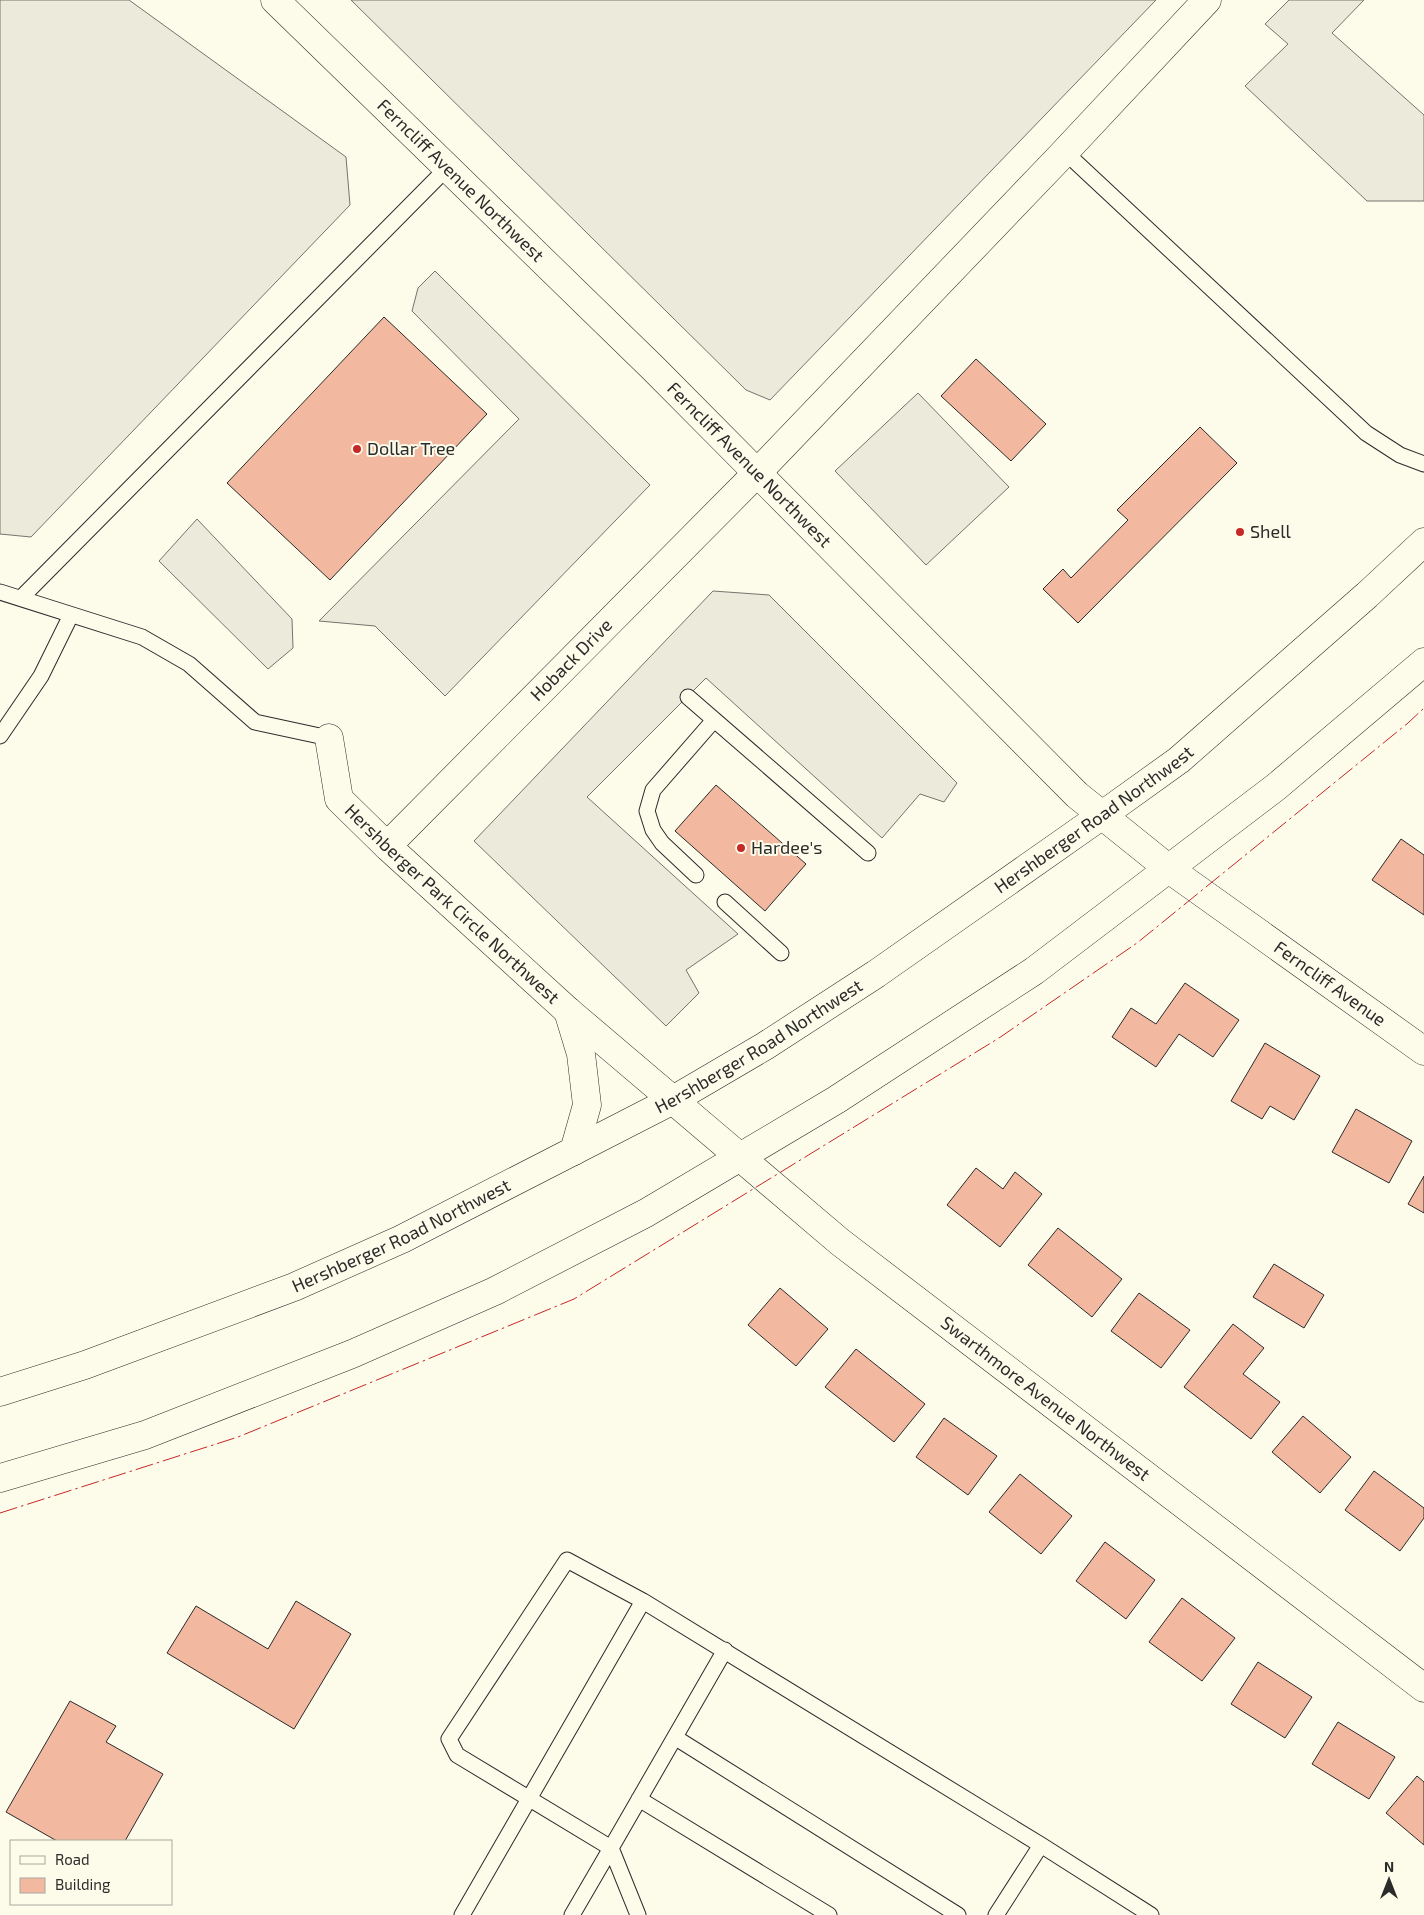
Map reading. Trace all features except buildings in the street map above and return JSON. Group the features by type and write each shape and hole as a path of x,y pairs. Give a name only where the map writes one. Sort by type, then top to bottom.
{"street":[{"name":"Ferncliff Avenue Northwest","path":"274,0 653,368 1070,788 1101,816 1169,869 1235,916"},
{"name":"Hoback Drive","path":"387,846 757,473 1065,152 1207,0"},
{"name":"Hershberger Road Northwest","path":"0,1392 85,1365 294,1287 402,1239 673,1100 765,1046 876,974 1178,760 1367,595 1424,542"},
{"path":"0,1478 145,1435 352,1354 495,1291 646,1213 836,1100 1034,971 1276,787 1424,662"},
{"name":"Hershberger Park Circle Northwest","path":"329,738 339,799 387,846 568,1011 673,1100"},
{"name":"Ferncliff Avenue","path":"1235,916 1424,1051"},
{"name":"Hershberger Park Circle Northwest","path":"568,1011 581,1054 587,1105 574,1151"},
{"name":"Swarthmore Avenue Northwest","path":"673,1100 848,1248 1424,1688"}],"lane":[{"path":"1065,152 1366,433 1400,455 1424,464"},
{"path":"21,598 448,167"},
{"path":"0,592 142,636 189,664 255,722 329,738"},
{"path":"0,736 41,676 71,615"},
{"path":"688,697 868,853"},
{"path":"696,875 662,843 653,830 647,810 653,790 714,720"},
{"path":"725,902 780,953"},
{"path":"638,1915 611,1848 457,1755 448,1739 567,1560 643,1601 725,1650 1151,1915"},
{"path":"462,1915 643,1601"},
{"path":"572,1915 676,1738 725,1650"},
{"path":"676,1738 958,1915"},
{"path":"639,1799 829,1915"},
{"path":"996,1915 1041,1845"}],"shaded area":[{"path":"0,0 129,0 346,157 350,205 31,537 0,534"},
{"path":"351,0 1156,0 770,400 746,390"},
{"path":"1289,0 1364,0 1332,33 1424,115 1424,201 1367,201 1245,86 1288,44 1265,24"},
{"path":"435,271 650,485 445,696 375,626 319,621 519,419 412,311 418,288"},
{"path":"918,393 1009,487 926,565 835,471"},
{"path":"197,519 292,619 293,648 268,669 159,561"},
{"path":"713,591 769,595 957,783 944,802 920,794 882,838 706,678 587,797 738,934 686,970 699,993 666,1026 474,841"}],"power":[{"path":"0,1513 238,1437 574,1299 999,1038 1137,943 1424,708"}],"place":[{"name":"Dollar Tree","path":"357,449"},
{"name":"Shell","path":"1240,532"},
{"name":"Hardee's","path":"741,848"}]}
